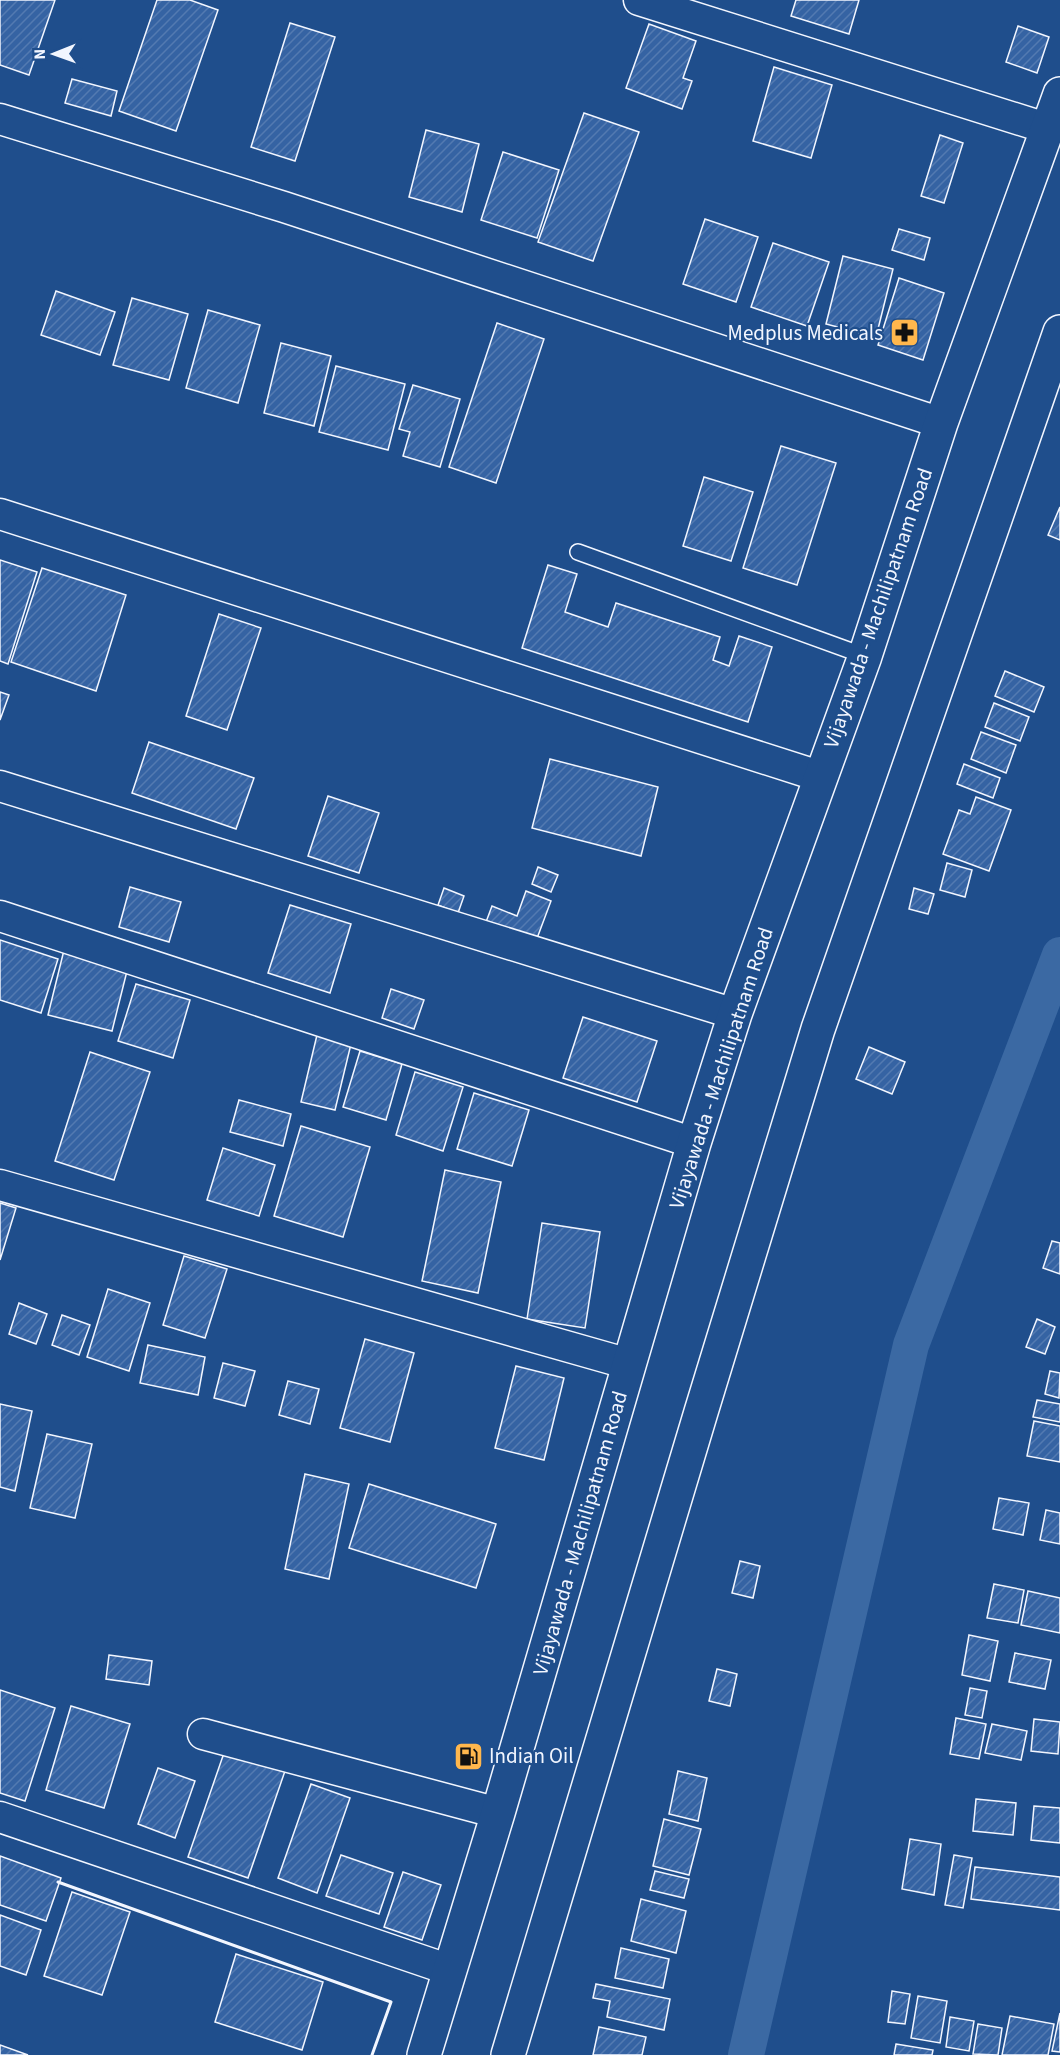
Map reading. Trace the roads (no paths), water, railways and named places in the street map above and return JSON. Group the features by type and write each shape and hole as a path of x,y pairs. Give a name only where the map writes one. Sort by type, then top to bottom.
{"highway":[{"name":"Vijayawada - Machilipatnam Road","path":"424,2055 498,1813 694,1143 735,1014 819,776 865,656 941,423 1060,94"},
{"path":"508,2055 700,1412 818,1029 1060,332"}],"street":[{"path":"639,0 1046,128"},
{"path":"0,119 284,207 941,423"},
{"path":"0,514 819,776"},
{"path":"0,786 735,1014"},
{"path":"0,916 694,1143"},
{"path":"0,1185 629,1364"},
{"path":"203,1734 498,1813"},
{"path":"0,1817 450,1970"}],"lane":[{"path":"578,552 865,656"}],"waterway":[{"path":"746,2055 911,1345 1060,955"}],"place":[{"name":"Medplus Medicals","path":"904,333"},
{"name":"Indian Oil","path":"468,1756"}]}
